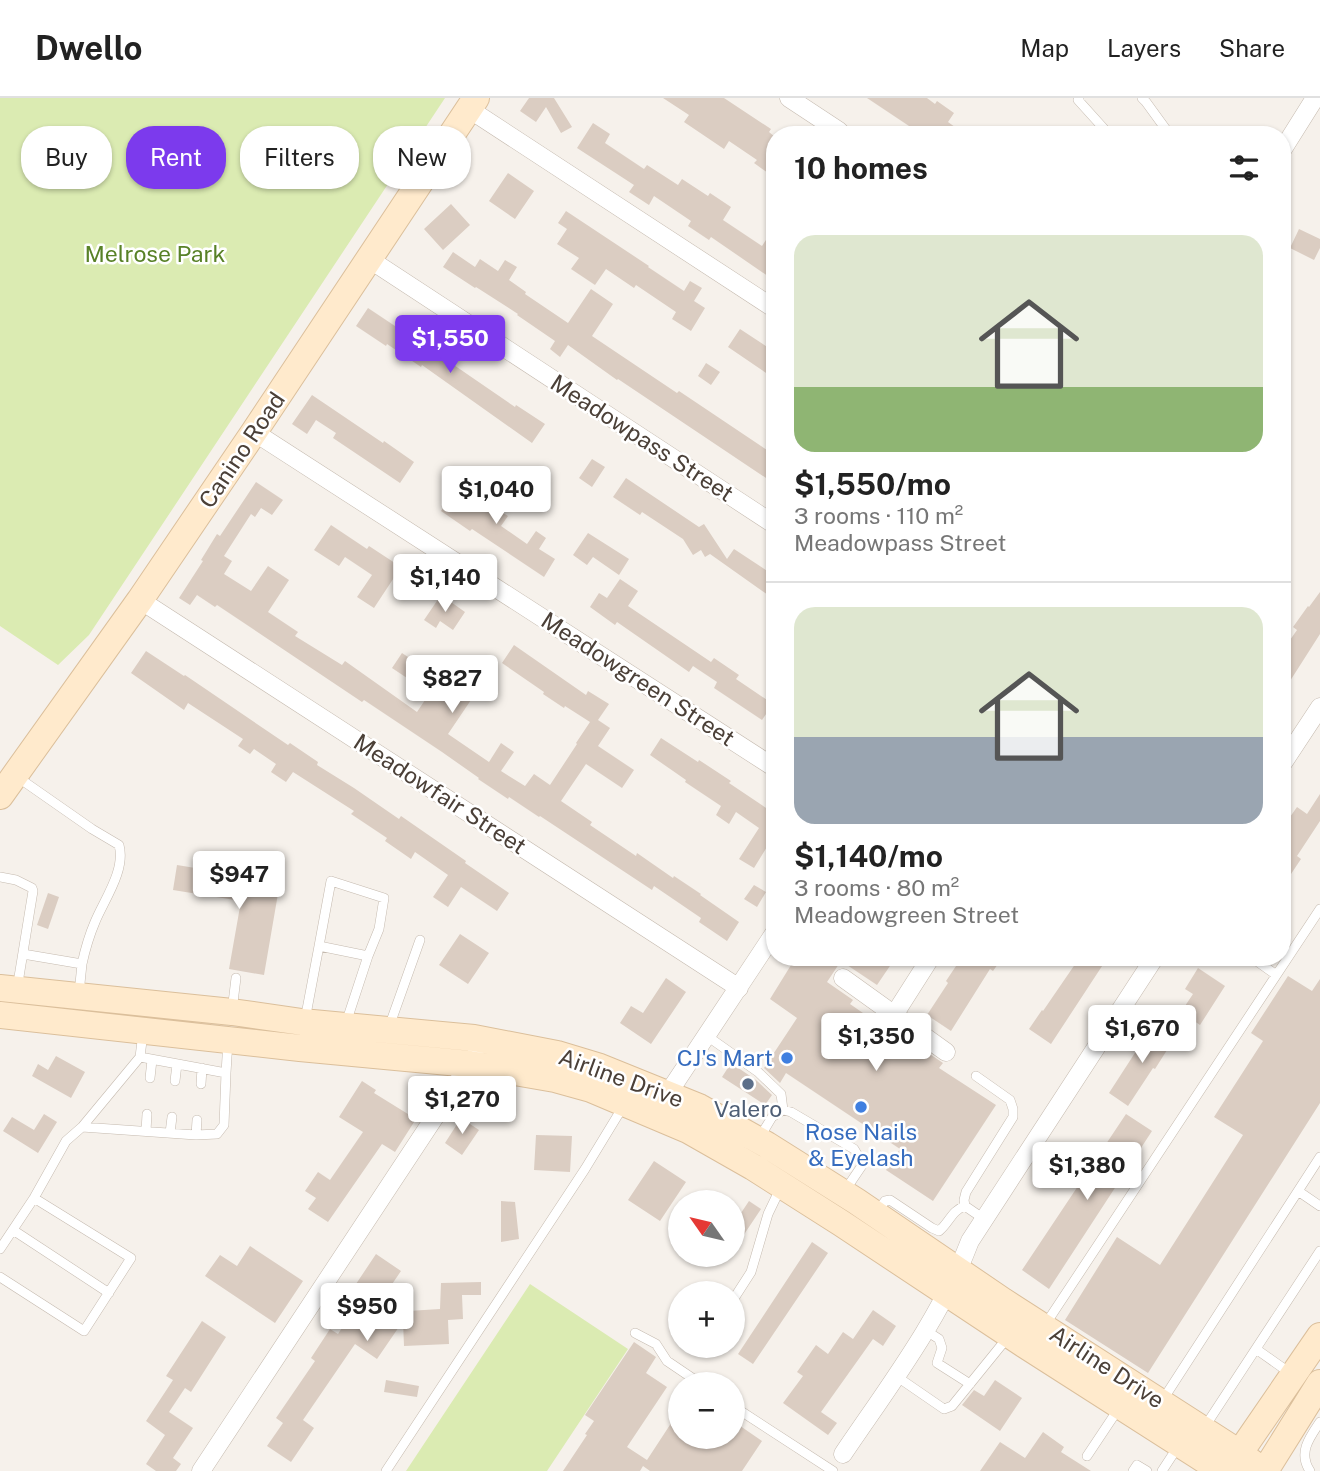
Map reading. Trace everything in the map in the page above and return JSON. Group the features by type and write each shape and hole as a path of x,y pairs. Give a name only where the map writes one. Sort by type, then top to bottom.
{"main road":[{"name":"Canino Road","path":"7,786 140,600 472,104"},
{"name":"Airline Drive","path":"9,989 486,1040 600,1067 661,1104 688,1130 781,1185 953,1282 1044,1326 1203,1429 1229,1465"},
{"path":"228,1040 232,1012"},
{"name":"Airline Drive","path":"0,1016 141,1044 228,1040 470,1064 555,1079 591,1089 625,1103 699,1107 758,1140 875,1214 1009,1335 1180,1444 1229,1465 1265,1471"},
{"path":"1229,1465 1320,1336"},
{"path":"1265,1471 1297,1439 1318,1390"}],"street":[{"path":"789,98 831,126"},
{"path":"1291,136 1315,98"},
{"path":"472,104 766,303"},
{"name":"Meadowpass Street","path":"369,259 766,520"},
{"name":"Meadowgreen Street","path":"254,432 766,762"},
{"name":"Meadowfair Street","path":"140,600 739,988"},
{"path":"1291,751 1320,707"},
{"path":"661,1104 766,946"},
{"path":"894,1015 922,966"},
{"path":"843,1454 925,1330 953,1282 970,1241 1149,966"},
{"path":"843,978 946,1052"},
{"path":"201,1471 486,1040"}],"lane":[{"path":"1142,98 1163,126"},
{"path":"1079,99 1102,126"},
{"path":"7,786 119,845 119,868 95,922 82,964 79,997"},
{"path":"0,877 16,880 33,891 23,954 9,989"},
{"path":"305,1022 331,881 384,898 379,929 345,1025"},
{"path":"1291,951 1320,909"},
{"path":"389,1029 420,940"},
{"path":"319,946 368,956"},
{"path":"23,954 82,964"},
{"path":"1264,966 1275,974"},
{"path":"1044,1326 1281,966"},
{"path":"232,1012 236,978"},
{"path":"707,1036 758,1072 781,1094 783,1110"},
{"path":"82,1127 217,1134 224,1125 228,1040"},
{"path":"0,1249 34,1198 66,1141 82,1127 141,1044 152,1060 150,1078"},
{"path":"152,1060 226,1073"},
{"path":"175,1081 177,1064"},
{"path":"201,1084 202,1068"},
{"path":"976,1076 1010,1100 1013,1109 1013,1117 966,1192 965,1206 984,1219"},
{"path":"386,1471 585,1169 625,1103"},
{"path":"758,1140 772,1117 783,1110 854,1149 863,1164 843,1193"},
{"path":"146,1131 147,1114"},
{"path":"170,1133 172,1117"},
{"path":"196,1135 197,1120"},
{"path":"1161,1402 1320,1157"},
{"path":"745,1281 751,1272 768,1214 781,1185"},
{"path":"1298,1191 1320,1206"},
{"path":"0,1278 84,1331 131,1258 34,1198"},
{"path":"875,1214 885,1201 890,1200 940,1231 958,1208 965,1206"},
{"path":"13,1230 109,1293"},
{"path":"1203,1429 1320,1251"},
{"path":"925,1330 939,1339 942,1348 937,1363 970,1384"},
{"path":"635,1333 656,1344 667,1362 682,1372"},
{"path":"896,1376 944,1409 952,1406 1009,1335"},
{"path":"1256,1349 1294,1376"},
{"path":"1087,1456 1120,1406"},
{"path":"745,1415 820,1468 833,1471 843,1454"},
{"path":"1310,1471 1297,1439 1320,1422"},
{"path":"1162,1471 1180,1444"},
{"path":"1133,1471 1137,1465 1147,1471"}],"green space":[{"name":"Melrose Park","path":"0,98 445,98 426,126 373,126 373,189 385,189 89,635 58,665 0,626"},
{"path":"530,1284 628,1349 547,1471 406,1471"}],"building":[{"path":"529,98 554,98 572,127 561,133 546,107 536,122 520,111"},
{"path":"663,98 724,98 766,126 766,172 754,163 757,160 729,141 724,149 684,122 689,115"},
{"path":"867,98 927,98 935,104 937,101 954,113 948,122 954,126 909,126"},
{"path":"593,123 610,134 605,143 644,169 647,165 678,185 682,179 731,207 723,220 762,246 766,240 766,275 711,237 709,240 688,226 691,221 654,196 649,205 629,192 634,185 577,148"},
{"path":"508,173 534,191 515,219 489,201"},
{"path":"451,204 470,225 443,250 424,229"},
{"path":"566,211 684,291 690,281 702,288 694,301 705,308 691,331 672,319 676,312 606,269 595,285 571,269 579,258 557,244 567,229 558,223"},
{"path":"1299,229 1320,239 1320,248 1314,260 1291,248"},
{"path":"453,252 475,267 480,259 498,271 505,260 517,267 509,280 568,323 591,289 613,304 592,336 766,449 766,478 568,345 560,357 550,349 555,341 518,314 443,267"},
{"path":"368,308 404,332 405,330 515,407 516,405 545,424 532,443 422,365 421,367 356,326"},
{"path":"740,329 766,346 766,373 728,347"},
{"path":"706,363 720,372 711,385 698,376"},
{"path":"312,395 414,462 400,483 333,438 336,433 316,420 307,434 292,424"},
{"path":"592,459 605,467 592,487 579,478"},
{"path":"495,475 507,483 492,506 508,516 501,526 527,544 536,531 546,538 539,549 555,559 544,577 441,511 458,487 478,500"},
{"path":"626,478 699,527 704,524 727,559 734,549 766,570 766,594 710,554 705,557 701,550 693,555 683,539 613,497"},
{"path":"256,482 283,500 272,515 261,508 255,517 251,514 224,556 232,561 224,574 251,591 268,566 289,580 268,612 298,632 295,636 342,665 345,661 417,712 439,679 471,700 448,734 489,762 501,743 514,752 501,771 525,786 534,774 550,785 590,722 543,694 544,692 502,663 514,645 586,695 588,691 609,704 598,720 610,728 598,746 634,770 622,788 586,764 561,801 592,822 590,825 636,856 637,853 673,878 674,876 739,922 727,941 699,922 701,918 654,886 652,890 540,816 509,797 508,799 364,700 362,702 217,605 215,607 197,595 190,605 179,598 217,534 220,536"},
{"path":"331,525 401,567 374,608 357,597 372,575 345,557 339,566 314,550"},
{"path":"588,533 629,559 619,575 593,557 587,565 573,555"},
{"path":"620,579 638,591 628,606 711,662 714,658 739,675 736,679 766,699 766,714 762,720 714,688 717,682 693,666 689,672 617,622 615,625 590,607 599,593 607,598"},
{"path":"1320,592 1320,634 1291,679 1291,639 1297,630 1293,627"},
{"path":"441,595 465,612 453,630 440,621 436,628 424,620"},
{"path":"146,651 466,861 465,863 509,893 497,911 461,887 448,907 433,897 448,875 415,852 411,859 385,841 387,838 351,814 354,811 293,772 286,782 271,772 276,764 254,749 250,754 238,746 243,739 188,703 184,710 131,673"},
{"path":"402,653 420,665 410,680 392,668"},
{"path":"661,738 731,781 729,783 766,808 766,849 754,868 739,859 759,828 736,812 729,824 716,815 721,806 650,755"},
{"path":"1320,794 1320,821 1297,856 1301,859 1291,874 1291,816 1297,807 1307,814"},
{"path":"177,865 280,882 264,975 229,969 241,901 173,890"},
{"path":"754,885 766,892 757,907 744,899"},
{"path":"48,893 59,897 48,929 37,925"},
{"path":"460,934 489,953 468,984 439,965"},
{"path":"790,966 838,966 827,982 853,1000 850,1004 876,1022 878,1019 943,1063 939,1068 996,1105 933,1201 886,1170 900,1149 786,1073 780,1083 764,1068 797,1018 770,999"},
{"path":"848,966 890,966 877,985"},
{"path":"956,966 997,966 993,971 990,969 951,1031 927,1015 948,983 946,981"},
{"path":"1074,966 1102,966 1051,1044 1029,1029"},
{"path":"1198,968 1225,986 1200,1025 1181,1012 1193,994 1185,989"},
{"path":"1288,976 1312,991 1320,979 1320,1103 1148,1373 1065,1320 1117,1237 1160,1265 1243,1135 1214,1117 1263,1041 1251,1033"},
{"path":"666,978 686,992 651,1044 620,1023 631,1006 643,1013"},
{"path":"1153,1025 1174,1039 1128,1106 1109,1093"},
{"path":"56,1056 85,1072 71,1098 32,1076 38,1064 48,1070"},
{"name":"Valero","path":"731,1063 772,1095 765,1105 722,1077"},
{"path":"362,1081 376,1090 374,1093 416,1119 395,1152 382,1144 328,1222 308,1209 316,1198 305,1191 318,1172 330,1180 363,1132 339,1117"},
{"path":"44,1114 57,1122 38,1153 3,1131 12,1117 34,1130"},
{"path":"1126,1114 1152,1131 1049,1289 1022,1270"},
{"path":"461,1118 479,1130 462,1155 445,1143"},
{"path":"536,1135 572,1136 570,1172 534,1170"},
{"path":"654,1161 686,1182 681,1190 668,1190 668,1209 660,1221 628,1200"},
{"path":"501,1201 515,1202 519,1239 501,1242"},
{"path":"749,1201 761,1209 746,1232 746,1206"},
{"path":"812,1242 828,1253 753,1364 744,1358 745,1343"},
{"path":"250,1246 303,1281 275,1323 205,1276 220,1255 237,1266"},
{"path":"376,1254 401,1271 384,1296 408,1311 440,1309 441,1283 481,1282 481,1295 462,1295 463,1319 448,1320 449,1344 404,1346 403,1321 377,1359 355,1344 303,1420 314,1428 291,1462 267,1446 283,1423 276,1418 315,1361 311,1358 330,1329 338,1334 366,1291 356,1284"},
{"path":"873,1310 896,1326 883,1346 873,1339 821,1412 837,1423 828,1435 783,1403 803,1376 797,1372 816,1345 828,1354 843,1332 853,1339"},
{"path":"202,1321 226,1337 191,1392 185,1388 169,1412 193,1428 173,1458 181,1464 176,1471 156,1471 146,1464 165,1435 146,1421 173,1380 166,1376"},
{"path":"634,1342 656,1357 646,1373 667,1387 627,1447 647,1460 668,1428 668,1449 745,1449 745,1429 762,1441 742,1471 650,1471 643,1466 640,1471 563,1471 594,1421 585,1415"},
{"path":"386,1380 419,1386 417,1397 384,1392"},
{"path":"995,1380 1022,1398 1000,1431 962,1405 974,1390 984,1396"},
{"path":"1043,1432 1064,1447 1061,1452 1091,1471 980,1471 1000,1442 1025,1458"}],"place":[{"name":"CJ's Mart","path":"787,1058"},
{"name":"Valero","path":"748,1084"},
{"name":"Rose Nails & Eyelash","path":"861,1107"}]}
